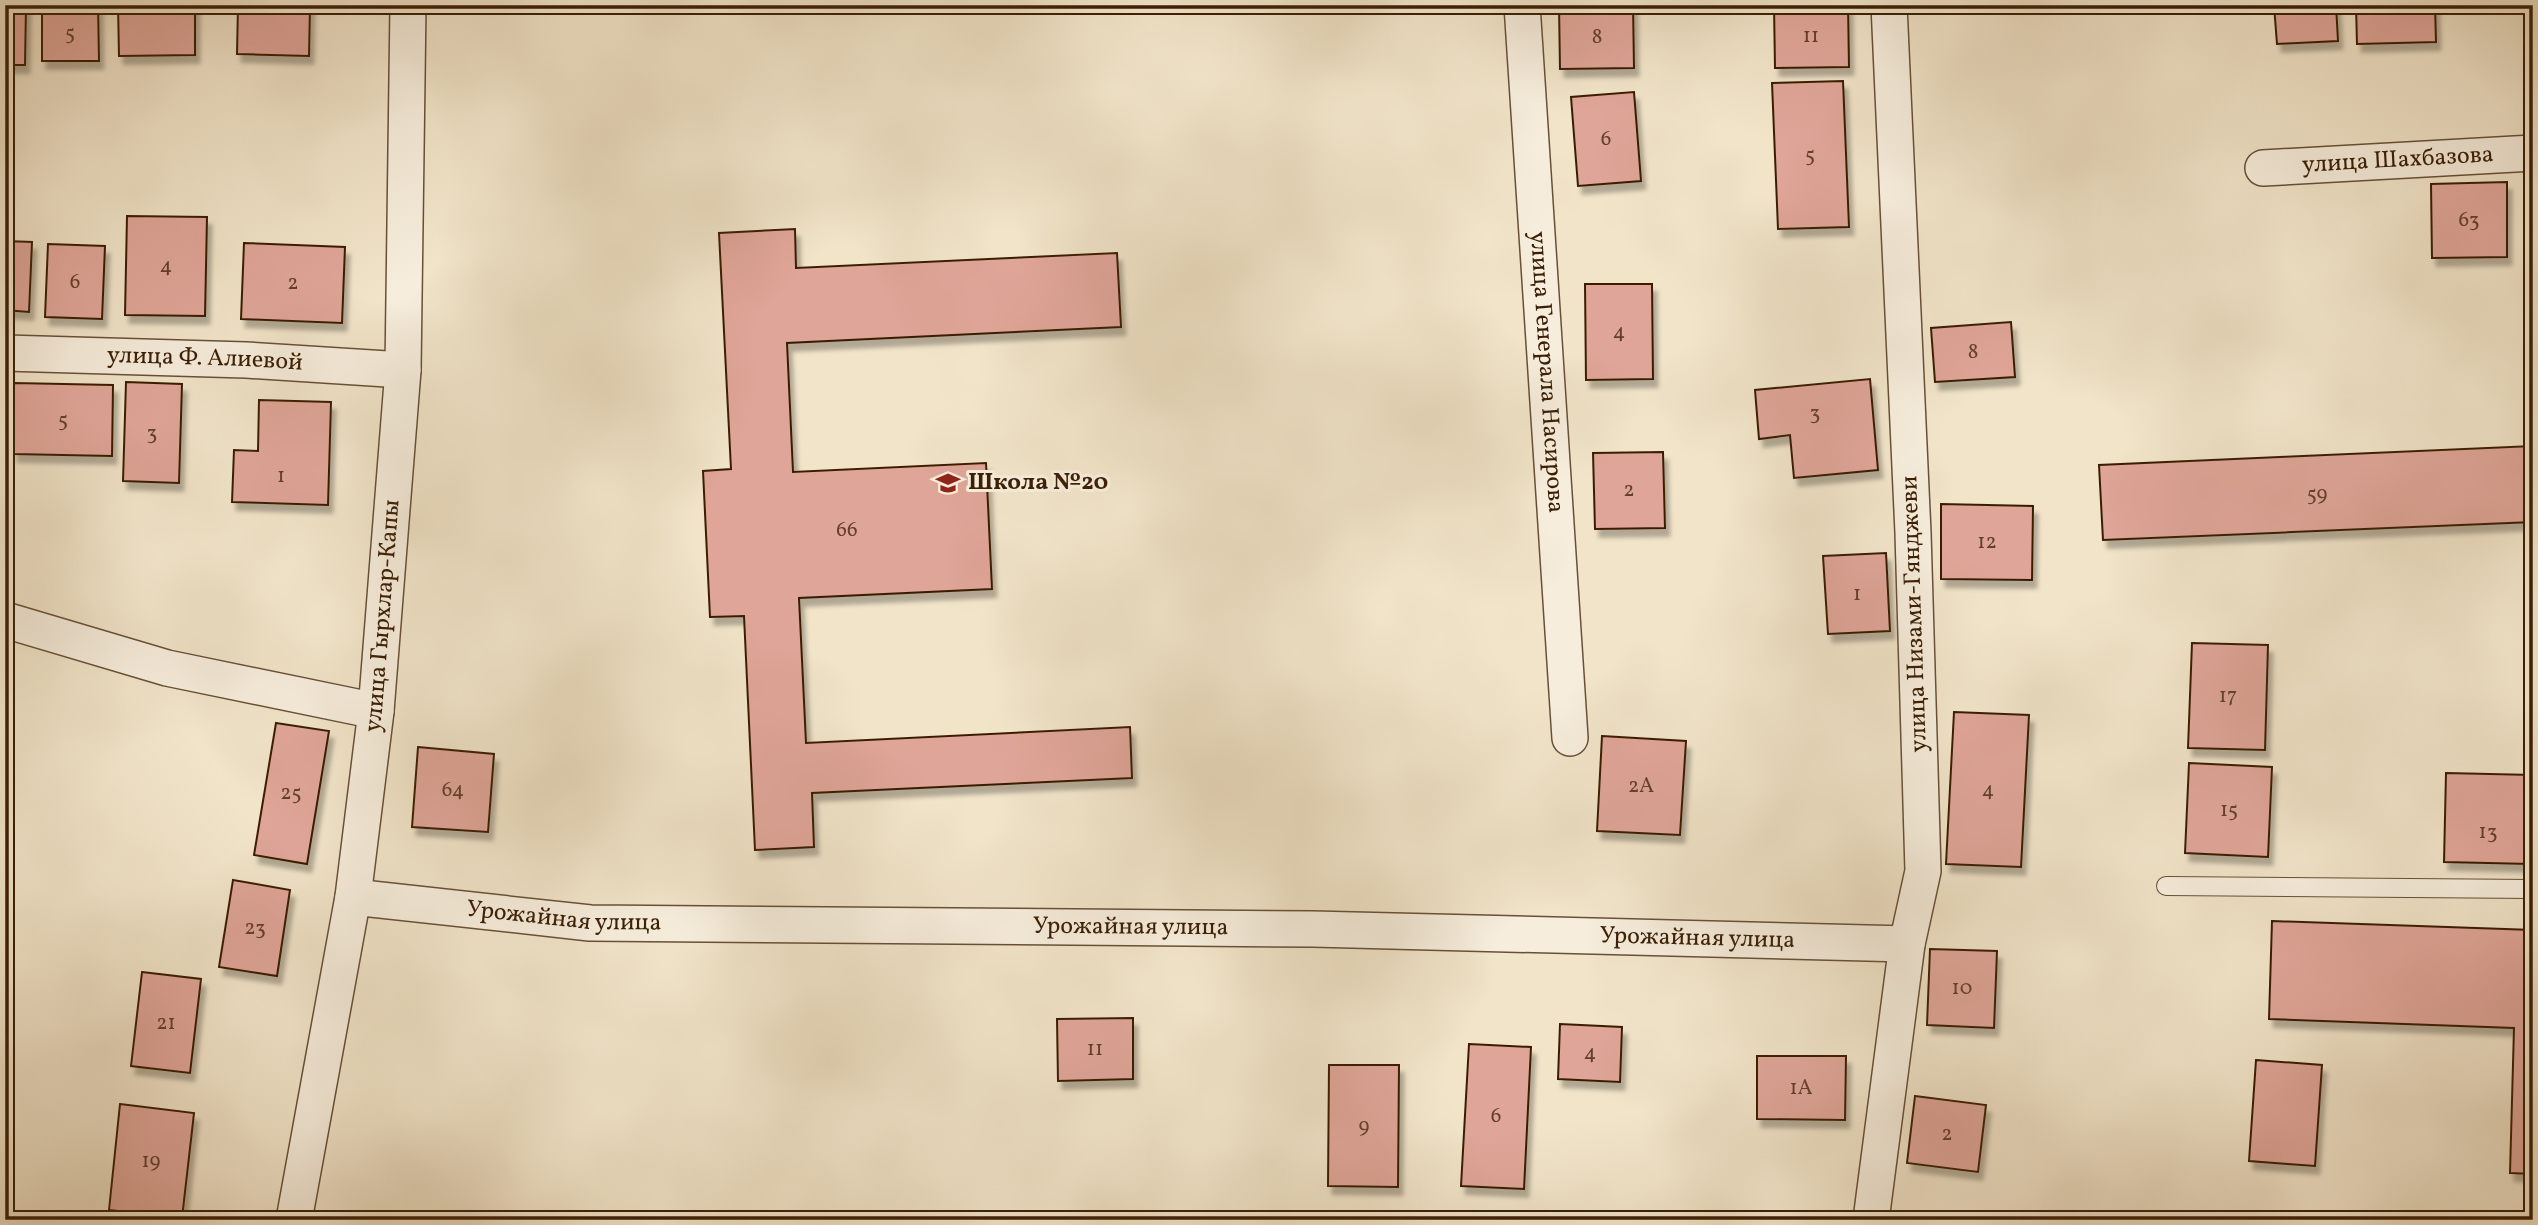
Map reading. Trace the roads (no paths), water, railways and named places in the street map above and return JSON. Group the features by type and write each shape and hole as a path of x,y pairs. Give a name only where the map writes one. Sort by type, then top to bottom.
{"street":[{"name":"улица Гырхлар-Капы","path":"293,1220 353,897 376,711 403,370 408,5"},
{"name":"улица Генерала Насирова","path":"1522,5 1570,738"},
{"name":"улица Низами-Гянджеви","path":"1871,1220 1908,944 1923,870 1913,533 1889,5"},
{"name":"улица Шахбазова","path":"2263,167 2533,153"},
{"name":"улица Ф. Алиевой","path":"5,353 246,360 403,370"},
{"path":"5,620 167,668 376,711"},
{"name":"Урожайная улица","path":"353,897 590,923 1312,929 1908,944"}],"lane":[{"path":"2166,886 2533,889"}],"place":[{"name":"Школа №20","path":"948,483"}]}
